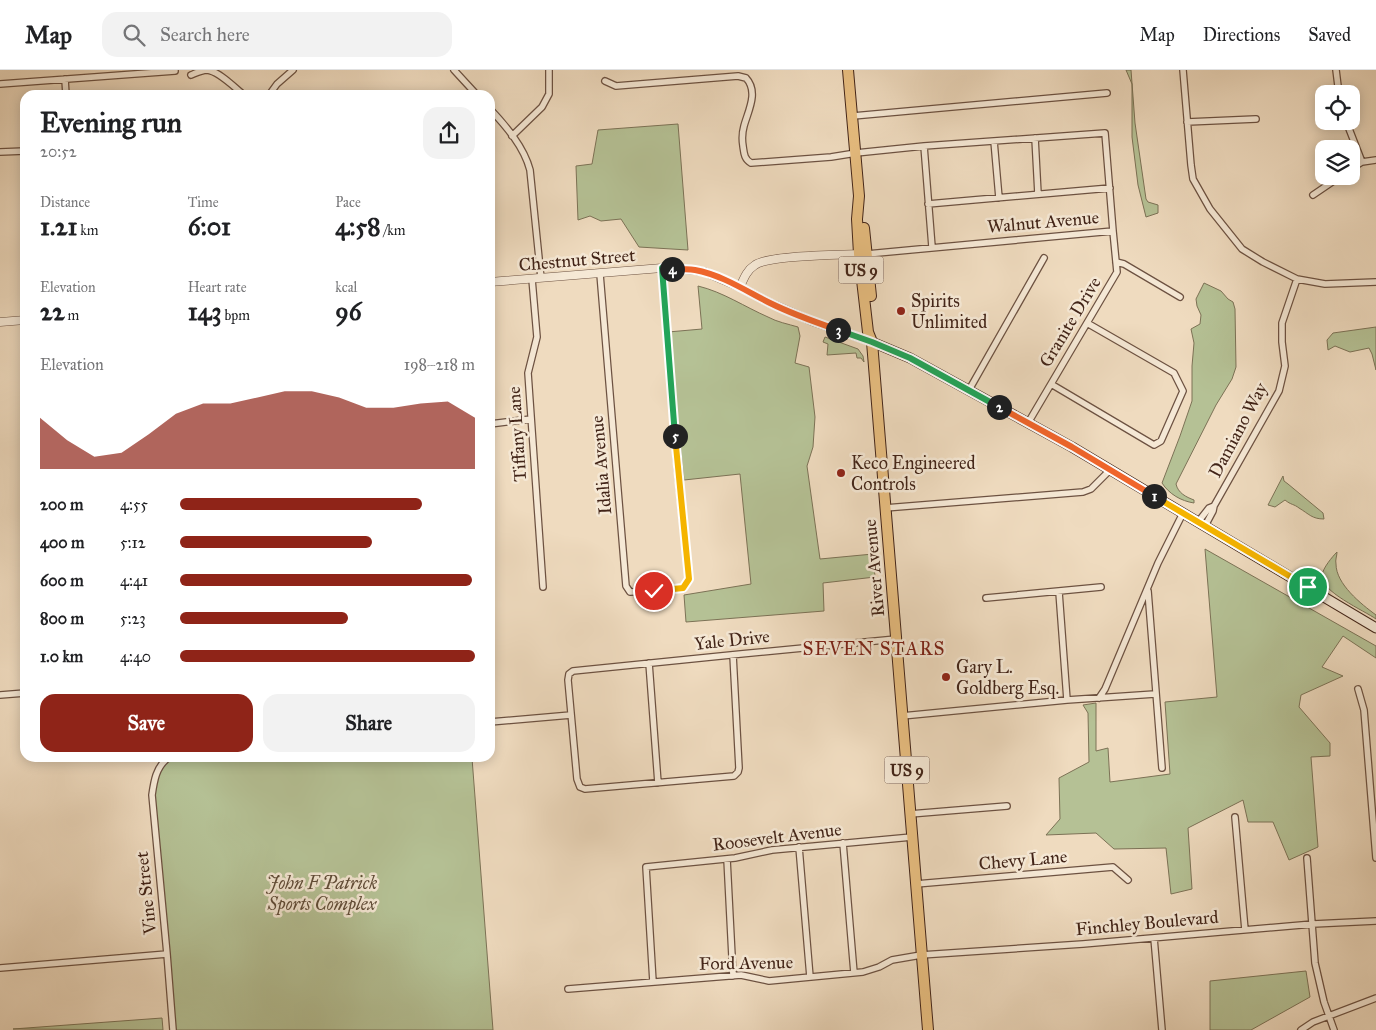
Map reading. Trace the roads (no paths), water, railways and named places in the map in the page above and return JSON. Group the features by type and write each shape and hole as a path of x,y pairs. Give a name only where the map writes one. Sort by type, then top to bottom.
{"highway":[{"name":"River Avenue","path":"848,70 859,196 863,219 863,254 873,332 872,342 885,508 928,1030"}],"main road":[{"path":"872,342 910,358 1028,423 1376,628"}],"street":[{"path":"0,84 175,70"},
{"path":"191,75 206,70 212,71 238,90"},
{"path":"273,90 293,70"},
{"path":"454,70 473,90"},
{"path":"512,136 542,107 549,94 549,70"},
{"path":"1183,70 1194,179 1210,209 1242,249 1297,279 1325,284 1376,282"},
{"path":"1336,70 1338,85"},
{"name":"Walnut Avenue","path":"605,81 616,86 743,76 751,84 752,100 742,136 744,153 748,161 755,163 831,157 924,146 1105,133 1113,231 863,254"},
{"path":"64,79 65,90"},
{"path":"853,116 1107,93"},
{"path":"495,115 523,152 530,170 541,278"},
{"path":"1187,122 1256,119"},
{"path":"1350,130 1362,162 1376,160"},
{"path":"1035,138 1038,194"},
{"path":"994,141 999,198"},
{"path":"924,146 932,247"},
{"path":"0,152 20,151"},
{"path":"1312,195 1327,185"},
{"path":"928,204 1110,188"},
{"name":"Granite Drive","path":"1028,423 1117,272 1113,231"},
{"path":"740,287 748,270 757,263 767,260 863,254"},
{"path":"969,390 1044,258"},
{"path":"1116,262 1124,264 1180,296"},
{"name":"Chestnut Street","path":"495,282 662,268 693,270 705,272 740,287 770,303 814,322 872,342"},
{"name":"Idalia Avenue","path":"600,274 626,586 630,592 668,590 683,588 689,579 677,463 662,268"},
{"name":"Tiffany Lane","path":"532,279 537,337 528,373 543,588"},
{"name":"Damiano Way","path":"1202,524 1214,511 1214,506 1279,391 1284,366 1282,323 1297,279"},
{"path":"0,322 20,320"},
{"path":"1051,384 1154,445 1161,441 1183,391 1174,372 1087,323"},
{"path":"495,423 531,418"},
{"path":"885,508 1082,492 1091,489 1110,470"},
{"path":"1100,698 1158,563 1183,513"},
{"path":"986,598 1102,587"},
{"path":"1148,589 1162,768"},
{"path":"1059,592 1067,700"},
{"name":"Yale Drive","path":"571,715 568,680 569,674 573,671 896,639"},
{"path":"495,722 571,715 578,785 585,789 729,778 738,772 739,768 733,655"},
{"path":"649,663 658,783"},
{"path":"1358,690 1364,710 1376,858"},
{"path":"0,695 20,693"},
{"path":"902,716 1067,700 1155,694"},
{"name":"Vine Street","path":"162,762 154,780 152,795 173,1030"},
{"path":"910,814 1007,806"},
{"path":"1235,817 1245,930"},
{"name":"Roosevelt Avenue","path":"653,982 646,867 727,859 772,850 912,837"},
{"path":"843,843 854,973"},
{"path":"799,848 810,977"},
{"path":"1307,858 1315,962 1324,1002 1334,1030"},
{"path":"727,859 734,976"},
{"name":"Chevy Lane","path":"916,884 1112,867 1128,880"},
{"name":"Finchley Boulevard","path":"922,955 1313,924 1376,921"},
{"path":"1154,938 1162,1030"},
{"path":"0,968 167,954"},
{"name":"Ford Avenue","path":"568,989 741,975 769,981 854,973 878,967 892,960 922,955"},
{"path":"1301,1030 1313,1022 1376,998"},
{"path":"922,1030 928,1030"}],"place":[{"name":"Spirits Unlimited","path":"901,311"},
{"name":"Keco Engineered Controls","path":"841,473"},
{"name":"Gary L. Goldberg Esq.","path":"946,677"}],"district":[{"name":"SEVEN STARS","path":"874,648"}],"park label":[{"name":"John F Patrick Sports Complex","path":"322,893"}]}
